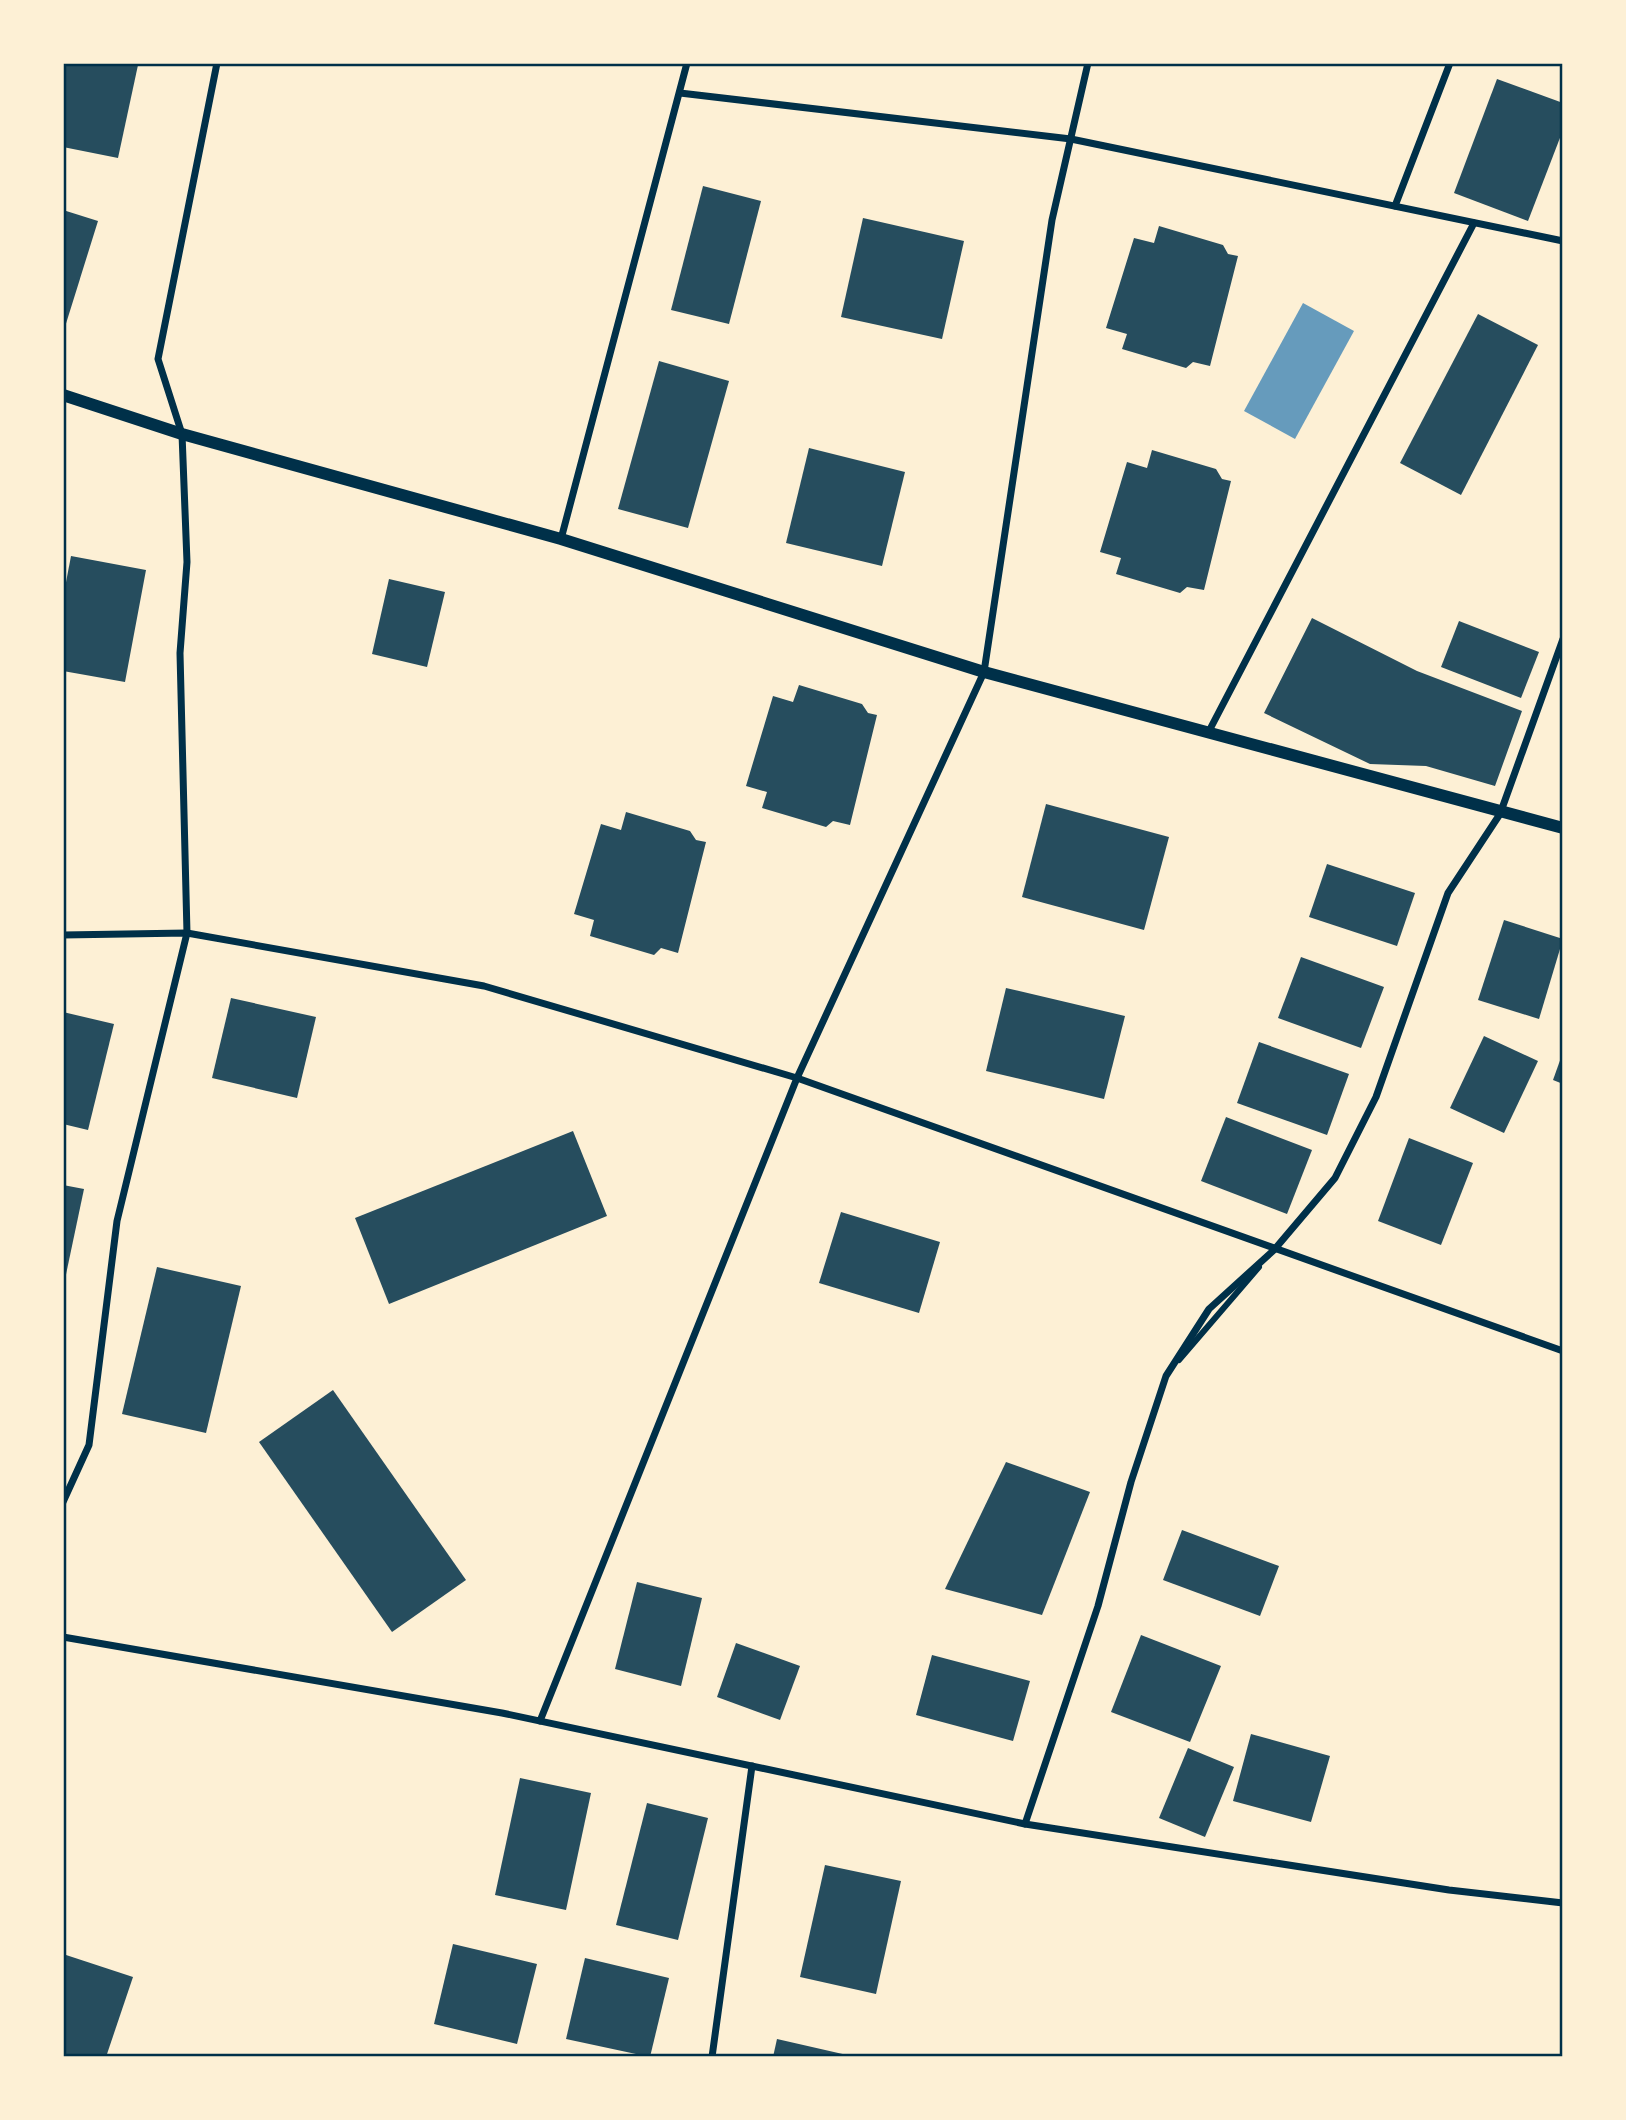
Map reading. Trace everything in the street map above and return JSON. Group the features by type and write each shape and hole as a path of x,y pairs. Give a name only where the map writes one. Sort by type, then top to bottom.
{"street":[{"path":"63,1502 89,1445 117,1221 187,933 180,653 187,562 182,434 158,359 216,63"},
{"path":"561,539 687,63"},
{"path":"540,1721 797,1078 984,672 1052,220 1088,63"},
{"path":"1395,206 1450,63"},
{"path":"680,93 1071,139 1563,241"},
{"path":"1208,733 1474,223"},
{"path":"63,396 182,434 561,539 984,672 1500,814 1563,828"},
{"path":"1025,1824 1098,1606 1131,1482 1166,1376 1209,1309 1274,1250 1335,1178 1376,1097 1448,893 1500,814 1563,639"},
{"path":"63,935 187,933 484,986 797,1078 1563,1351"},
{"path":"63,1637 540,1721 1025,1824 1449,1890 1563,1903"},
{"path":"712,2057 752,1766"}],"water":[{"path":"1303,303 1354,331 1295,439 1244,411"}],"building":[{"path":"63,63 138,65 118,158 63,147"},
{"path":"1497,79 1563,103 1563,130 1528,221 1454,193"},
{"path":"703,186 761,201 729,324 671,310"},
{"path":"63,210 98,221 64,330 63,330"},
{"path":"863,218 964,241 942,339 841,317"},
{"path":"1159,226 1223,245 1228,254 1238,256 1210,366 1193,362 1186,368 1122,349 1127,334 1106,328 1134,238 1154,243"},
{"path":"1478,314 1538,345 1461,495 1400,463"},
{"path":"659,361 729,381 688,528 618,509"},
{"path":"809,448 905,472 882,566 786,543"},
{"path":"1152,450 1216,469 1222,479 1231,481 1204,590 1187,587 1180,593 1116,574 1121,558 1100,552 1127,462 1147,468"},
{"path":"71,556 146,570 125,682 63,671 63,598"},
{"path":"389,579 445,592 427,667 372,654"},
{"path":"1312,618 1417,671 1522,711 1495,786 1426,766 1370,764 1264,713"},
{"path":"1459,621 1539,652 1521,698 1441,667"},
{"path":"799,685 862,704 868,713 877,715 850,825 833,821 826,827 762,808 767,792 746,786 773,696 793,702"},
{"path":"1046,804 1169,837 1144,930 1022,897"},
{"path":"626,812 690,831 696,840 706,842 678,953 661,948 654,955 590,936 594,920 574,914 601,824 621,830"},
{"path":"1327,864 1415,893 1397,946 1309,917"},
{"path":"1504,920 1563,939 1539,1019 1478,1000"},
{"path":"1301,957 1384,987 1361,1048 1278,1018"},
{"path":"1006,988 1125,1016 1104,1099 986,1071"},
{"path":"231,998 316,1017 297,1098 212,1078"},
{"path":"63,1012 114,1024 88,1130 63,1124"},
{"path":"1484,1036 1538,1061 1504,1133 1450,1108"},
{"path":"1259,1042 1349,1074 1327,1135 1237,1103"},
{"path":"1563,1052 1563,1084 1553,1080"},
{"path":"1226,1117 1312,1150 1287,1214 1201,1181"},
{"path":"573,1131 607,1216 389,1304 355,1218"},
{"path":"1409,1138 1473,1163 1441,1245 1378,1221"},
{"path":"63,1185 84,1189 64,1284 63,1284"},
{"path":"841,1212 940,1242 919,1313 819,1283"},
{"path":"157,1267 241,1286 206,1433 122,1414"},
{"path":"333,1390 466,1580 392,1632 259,1442"},
{"path":"1006,1462 1090,1492 1042,1615 945,1589"},
{"path":"1182,1530 1279,1566 1260,1616 1163,1580"},
{"path":"637,1582 702,1598 681,1686 615,1669"},
{"path":"1141,1635 1221,1666 1190,1742 1111,1712"},
{"path":"736,1643 800,1666 780,1720 717,1697"},
{"path":"932,1655 1030,1681 1013,1741 916,1715"},
{"path":"1251,1734 1330,1756 1311,1822 1233,1801"},
{"path":"1188,1748 1234,1767 1205,1837 1159,1818"},
{"path":"520,1778 591,1793 566,1910 495,1895"},
{"path":"647,1803 708,1818 678,1940 616,1925"},
{"path":"825,1865 901,1881 876,1994 800,1977"},
{"path":"453,1944 537,1964 517,2044 434,2024"},
{"path":"63,1954 133,1977 106,2057 63,2057"},
{"path":"585,1958 669,1978 650,2057 566,2039"},
{"path":"777,2039 847,2055 847,2057 773,2057"}]}
